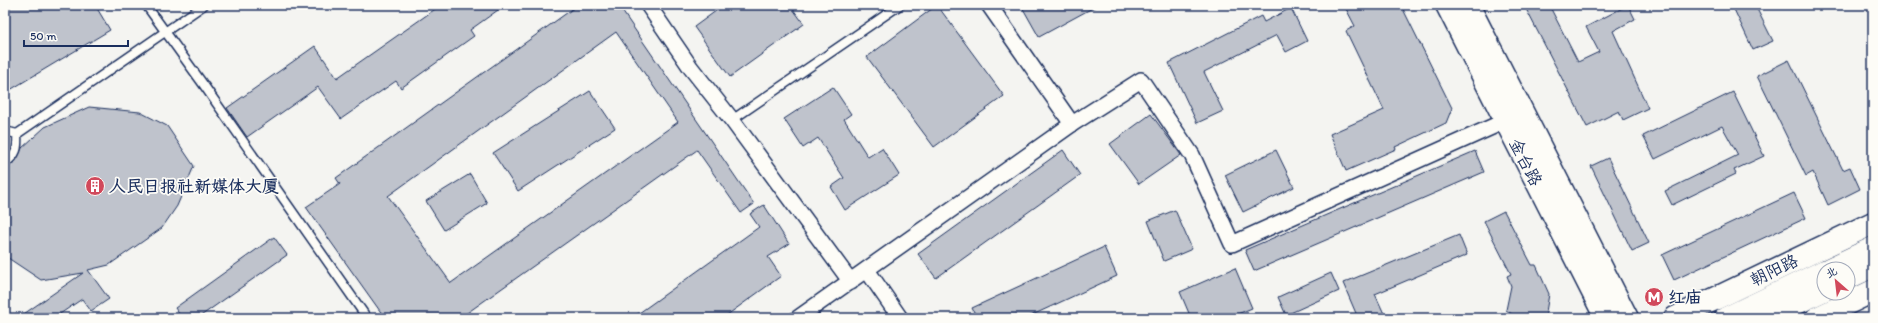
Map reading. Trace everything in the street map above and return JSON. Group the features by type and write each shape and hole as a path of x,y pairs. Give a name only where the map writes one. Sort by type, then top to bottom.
{"main road":[{"name":"金台路","path":"1446,5 1606,318"},
{"name":"金台路","path":"1468,5 1627,318"},
{"name":"朝阳路","path":"1675,318 1873,223"},
{"path":"1845,261 1873,248"},
{"path":"1856,274 1873,266"},
{"name":"朝阳路","path":"1726,318 1816,275"},
{"path":"1817,318 1873,291"},
{"path":"1766,318 1816,294"}],"street":[{"path":"648,5 690,68 732,120 851,282"},
{"path":"990,5 1072,124"},
{"path":"798,318 851,282 1072,124 1141,80 1192,155 1232,244 1505,121"},
{"path":"867,270 900,318"}],"lane":[{"path":"146,5 367,318"},
{"path":"5,131 17,134 204,5"},
{"path":"732,120 900,5"},
{"path":"5,163 10,160 18,148 17,134"}],"building":[{"path":"5,5 95,5 110,30 5,93"},
{"path":"441,5 505,5 470,30 474,36 401,88 396,81 341,119 318,87 247,137 227,108 315,46 337,78"},
{"path":"578,5 618,5 754,204 741,213 697,150 460,318 385,318 306,207 340,184 336,178","holes":["616,32 678,122 451,283 388,196"]},
{"path":"724,5 790,5 804,24 730,77 694,27"},
{"path":"937,5 1004,96 934,147 867,57"},
{"path":"1021,5 1098,5 1039,37"},
{"path":"1344,5 1401,5 1452,108 1446,123 1395,147 1396,149 1346,171 1330,134 1384,110 1346,31 1355,26"},
{"path":"1524,5 1549,5 1578,62 1599,52 1586,27 1628,5 1635,19 1613,31 1648,108 1623,120 1619,111 1587,127"},
{"path":"1732,5 1755,5 1773,41 1753,50"},
{"path":"1291,8 1307,41 1286,52 1277,35 1204,72 1223,111 1197,123 1169,63 1261,16 1264,22"},
{"path":"1789,60 1843,170 1850,167 1860,189 1828,205 1813,172 1806,176 1757,76"},
{"path":"833,87 851,114 844,119 868,157 882,148 899,175 845,210 831,187 844,178 818,138 803,148 784,119"},
{"path":"590,91 615,128 518,191 493,153"},
{"path":"1733,92 1764,156 1734,170 1736,174 1672,205 1665,191 1738,155 1722,126 1655,159 1643,136"},
{"name":"人民日报社新媒体大厦","path":"89,107 140,112 167,126 194,166 177,206 162,228 109,265 88,270 109,299 91,311 82,299 54,318 18,318 83,273 41,280 5,256 5,168 16,161 22,148 45,127"},
{"path":"1151,114 1181,155 1139,184 1110,144"},
{"path":"1063,150 1080,175 936,278 918,254"},
{"path":"1276,150 1294,187 1243,212 1225,175"},
{"path":"1475,151 1484,172 1254,271 1245,250"},
{"path":"1608,158 1649,243 1632,251 1591,166"},
{"path":"470,174 487,203 444,230 426,201"},
{"path":"1794,193 1806,218 1674,280 1662,255"},
{"path":"764,205 789,244 768,257 781,276 723,318 632,318 759,227 750,214"},
{"path":"1175,210 1192,249 1164,261 1148,221"},
{"path":"1504,211 1532,265 1536,265 1549,294 1545,318 1518,318 1506,310 1511,286 1507,276 1511,274 1484,221"},
{"path":"1459,235 1467,255 1375,294 1386,318 1358,318 1343,283"},
{"path":"274,237 287,255 198,318 182,318 175,308"},
{"path":"1104,247 1117,276 1026,318 977,318 972,308"},
{"path":"1235,268 1252,308 1228,318 1191,318 1180,292"},
{"path":"1331,273 1339,291 1286,315 1278,297"}],"place":[{"name":"人民日报社新媒体大厦","path":"95,186"},
{"name":"红庙","path":"1654,297"}]}
